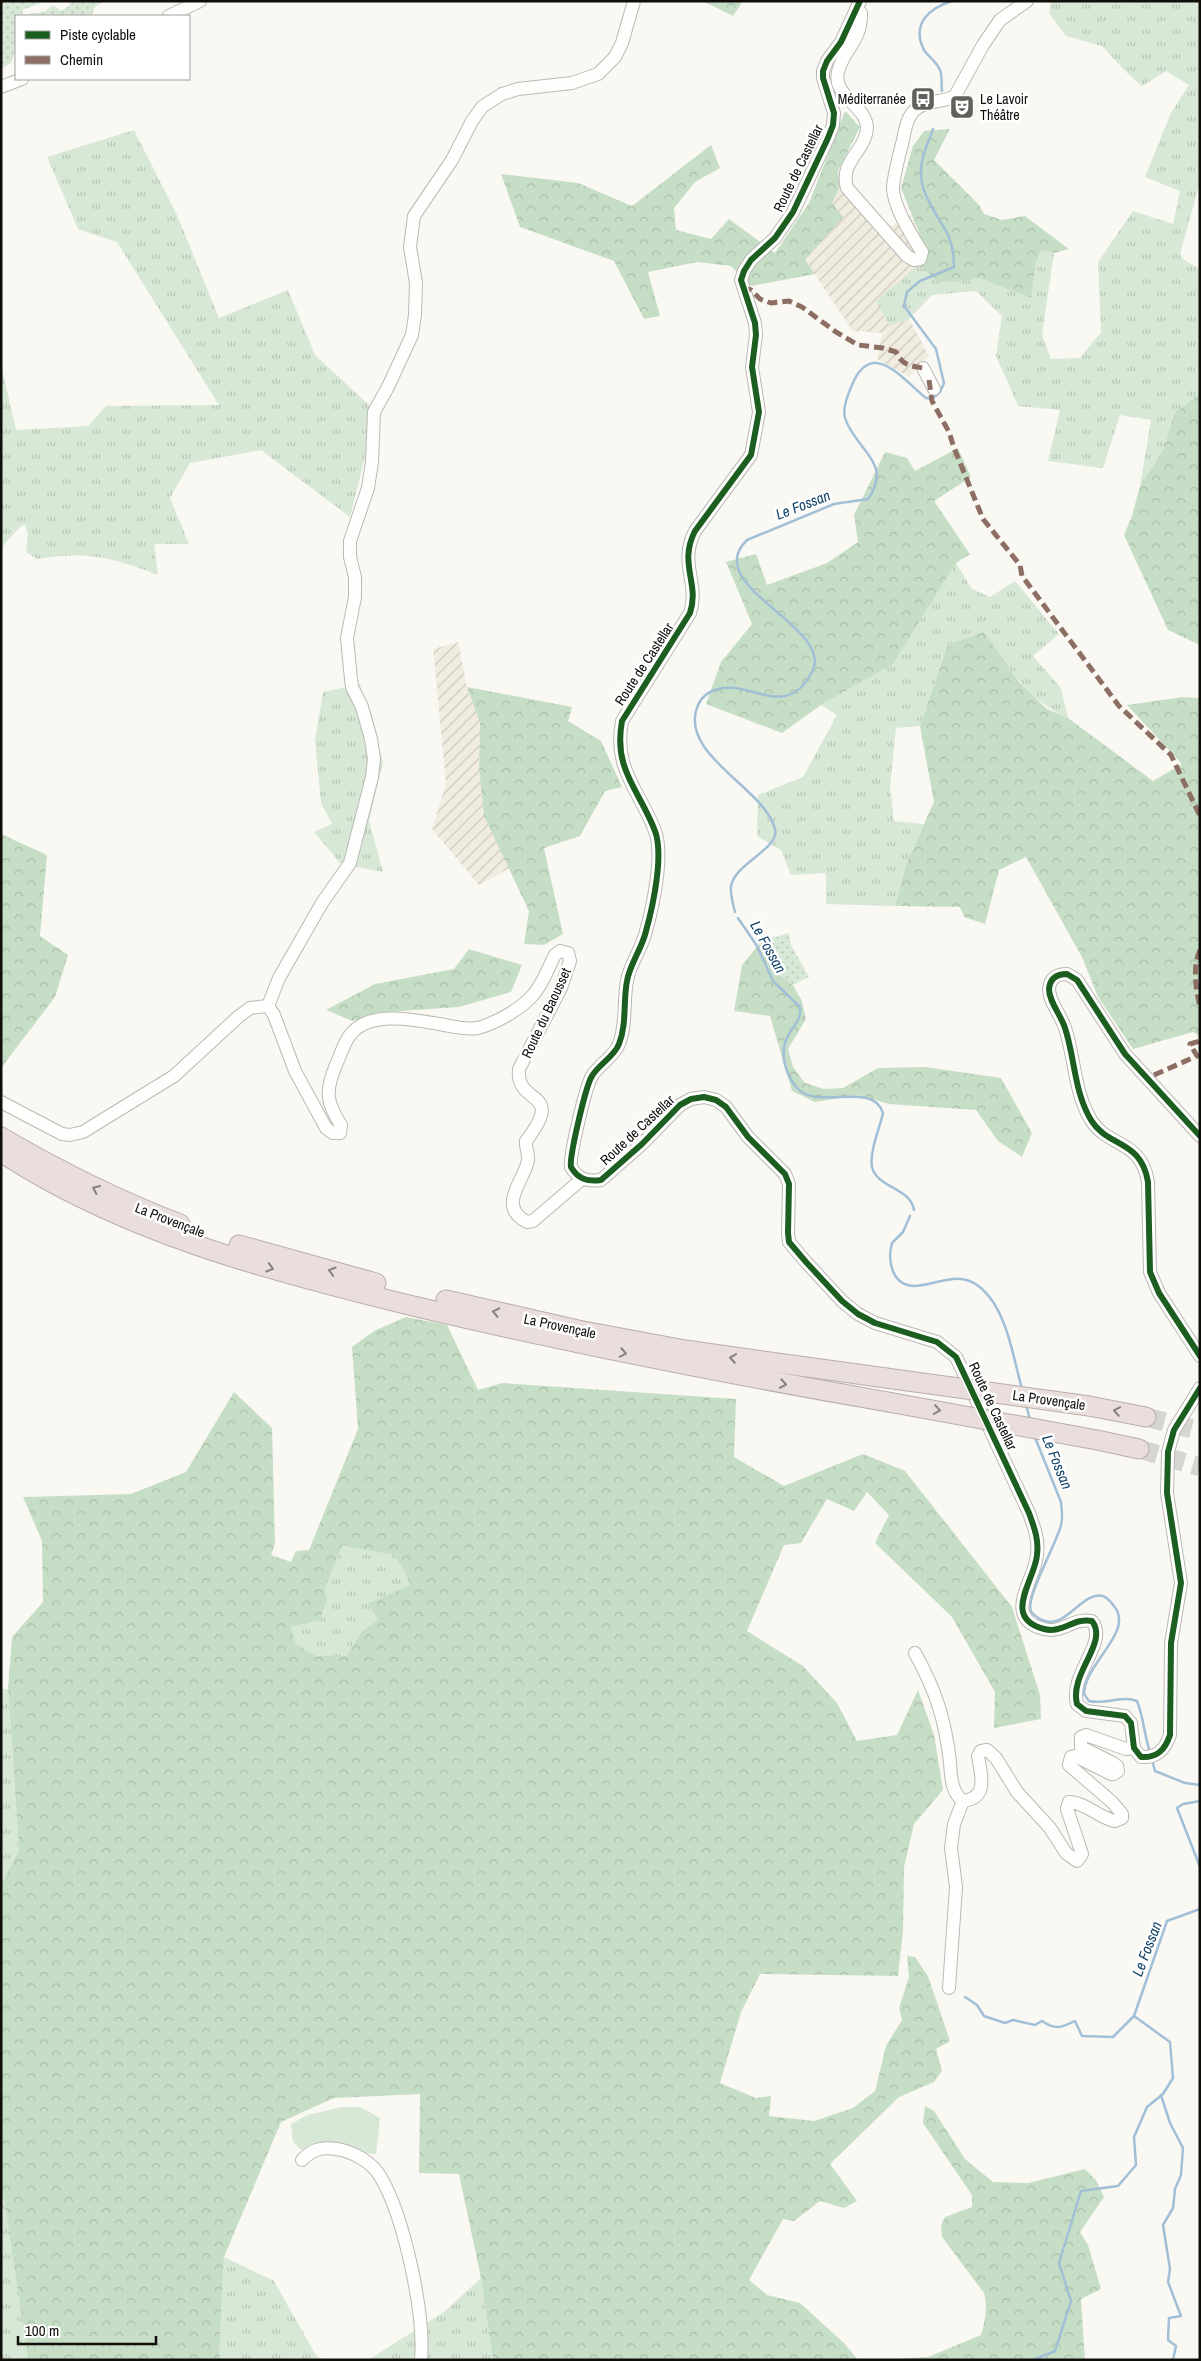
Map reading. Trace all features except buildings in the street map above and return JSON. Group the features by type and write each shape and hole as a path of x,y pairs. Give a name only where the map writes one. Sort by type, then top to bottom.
{"highway":[{"name":"La Provençale","path":"1,1137 67,1175 118,1200 244,1246 395,1295"},
{"name":"La Provençale","path":"1,1152 92,1202 164,1232 257,1264 577,1337 888,1402 1097,1440 1139,1450"},
{"name":"La Provençale","path":"577,1337 685,1350 1088,1406 1146,1417"}],"street":[{"path":"171,15 200,1"},
{"path":"1,1102 62,1134 70,1135 84,1132 174,1076 250,1008 268,1006 279,978 322,904 350,863 372,777 374,759 371,739 362,707 352,687 347,638 355,597 355,577 350,557 350,541 368,488 372,462 374,412 412,335 416,283 410,247 414,216 452,160 472,120 482,107 502,94 518,89 572,83 598,74 608,66 618,50 634,1"},
{"path":"858,5 861,12 859,31 838,72 837,82 865,120 867,129 863,141 846,172 845,180 847,188 907,256 914,260 920,258 922,252 910,233 894,197 893,187 905,130 912,113 924,105 948,100 956,96 982,45 1000,20 1026,1"},
{"name":"Route de Castellar","path":"858,5 841,42 827,61 823,71 823,78 834,113 831,131 793,212 776,238 751,260 744,271 742,280 755,323 756,335 752,366 758,412 752,455 695,531 689,542 687,560 693,603 690,613 622,721 619,740 621,758 655,831 659,861 646,932 630,967 626,981 622,1035 618,1047 592,1076 572,1148 571,1167 582,1179 600,1180 612,1172 680,1105 691,1099 704,1097 716,1100 726,1107 748,1137 785,1174 788,1184 788,1233 790,1242 806,1262 858,1314 875,1323 937,1342 956,1358 1022,1497 1038,1539 1037,1556 1021,1604 1023,1613 1032,1624 1042,1629 1053,1631 1084,1619 1092,1621 1096,1627 1097,1636 1076,1685 1077,1704 1086,1711 1125,1716 1131,1723 1134,1748"},
{"path":"1,87 19,80"},
{"path":"923,368 934,389"},
{"name":"Route du Baousset","path":"268,1006 274,1015 295,1071 326,1128 333,1133 340,1132 341,1125 330,1109 329,1086 349,1037 357,1028 381,1019 412,1020 468,1029 478,1028 518,1007 533,995 555,955 560,951 568,953 570,961 561,988 519,1069 518,1078 522,1087 541,1104 542,1113 540,1123 526,1141 528,1162 514,1191 515,1212 520,1219 527,1222 534,1220 582,1179"},
{"path":"1200,1136 1126,1054 1077,980 1067,974 1058,975 1054,978 1051,981 1049,992 1065,1026 1082,1102 1092,1122 1101,1131 1139,1157 1146,1169 1150,1272 1159,1293 1200,1356"},
{"path":"915,1653 932,1684 941,1711 947,1738 951,1778 956,1796 962,1801 972,1800 980,1793 982,1781 978,1756 981,1751 987,1750 996,1758 1017,1792 1050,1828 1066,1853 1076,1861 1082,1854 1067,1809 1069,1802 1079,1804 1107,1820 1115,1821 1122,1818 1122,1814 1112,1802 1069,1765 1069,1760 1072,1756 1075,1756 1110,1774 1118,1771 1117,1766 1113,1763 1080,1746 1081,1737 1086,1735 1126,1749 1134,1748 1140,1757 1151,1756 1166,1747 1170,1735 1171,1643 1181,1583 1167,1493 1168,1452 1174,1430 1200,1388"},
{"path":"950,1988 956,1886 951,1848 954,1824 962,1801"},
{"path":"302,2160 315,2150 325,2148 339,2149 363,2159 380,2175 393,2205 415,2286 422,2338 421,2360"}],"shaded area":[{"path":"840,187 887,229 911,215 928,255 889,326 909,319 929,356 909,377 877,359 882,333 853,331 805,260 842,217 831,203"},
{"path":"458,642 467,687 480,723 479,769 484,816 510,868 479,885 432,829 446,783 433,649"}],"green space":[{"path":"1,1 46,1 22,10 23,15 15,15 15,53 11,63 1,69"},
{"path":"71,1 105,1 95,7 91,15 28,15 44,12 53,5 61,11 69,6"},
{"path":"703,1 743,1 733,16"},
{"path":"1051,1 1200,1 1200,182 1180,254 1184,260 1200,269 1200,393 1174,414 1164,448 1140,486 1151,420 1120,415 1103,468 1048,461 1060,410 1018,406 996,356 1002,316 976,291 932,295 909,319 889,326 876,301 919,264 968,281 979,278 1031,297 1036,264 1041,250 1054,253 1042,335 1051,359 1080,358 1101,332 1098,262 1133,211 1173,224 1180,191 1145,177 1171,113 1189,85 1166,71 1142,86 1102,46 1066,36 1049,13"},
{"path":"845,111 860,127 838,171 840,187 832,203 843,217 805,260 815,274 751,286 731,266 697,262 648,272 660,316 644,319 614,261 520,227 501,174 578,183 632,206 711,145 720,168 695,182 674,208 676,230 711,239 729,219 775,253 809,203"},
{"path":"950,129 934,160 979,205 984,214 1002,220 1025,216 1069,249 1054,253 1041,250 1036,264 1031,298 979,278 968,281 938,282 919,264 928,255 901,188 913,146 924,131"},
{"path":"134,130 177,215 219,318 288,290 315,355 370,406 365,457 350,517 261,450 190,463 170,498 189,544 154,544 158,575 99,557 70,556 37,559 26,552 28,534 25,524 1,548 1,364 16,430 88,426 106,406 219,405 117,242 78,229 47,157"},
{"path":"1200,393 1200,645 1168,630 1124,535 1132,516 1140,486 1164,448 1174,414"},
{"path":"958,448 971,477 934,501 970,554 956,563 893,664 821,705 782,733 706,704 721,662 752,624 726,562 756,554 767,585 827,563 858,542 854,515 885,452 907,458 915,471"},
{"path":"956,563 972,589 990,597 1015,581 1059,634 1033,656 1061,688 1068,718 1041,702 1020,682 984,632 948,644 920,726 896,728 890,786 894,821 924,824 906,864 895,906 826,904 826,873 791,875 781,850 757,836 758,795 803,777 837,715 821,705 893,664"},
{"path":"984,632 1019,682 1047,709 1068,718 1153,781 1182,764 1127,705 1183,697 1200,698 1200,1036 1193,1032 1133,1049 1098,997 1082,957 1026,857 999,870 985,924 964,917 960,907 895,906 906,864 934,802 920,726 948,644"},
{"path":"360,684 383,762 369,821 383,872 341,864 314,832 332,824 321,803 315,740 323,692"},
{"path":"467,687 572,707 568,721 601,741 622,787 605,791 580,836 544,848 563,934 544,945 524,944 529,911 484,816 479,769 480,723"},
{"path":"1,834 47,855 40,936 68,955 55,997 1,1068"},
{"path":"789,933 791,945 809,977 793,985 773,970 762,941"},
{"path":"762,941 773,970 793,985 802,1001 806,1019 788,1049 793,1067 805,1083 824,1089 843,1088 878,1068 925,1067 1001,1078 1032,1133 1022,1157 998,1141 976,1110 889,1104 858,1095 815,1102 792,1091 770,1016 734,1011 742,965"},
{"path":"469,949 522,965 511,992 459,1007 387,1012 352,1021 326,1010 375,984 454,969"},
{"path":"406,1317 447,1325 478,1390 502,1383 736,1399 734,1457 784,1486 863,1454 905,1471 1012,1607 1040,1695 1041,1719 994,1728 995,1692 952,1617 875,1543 889,1515 867,1492 854,1511 827,1499 801,1543 784,1545 747,1631 803,1666 837,1703 857,1741 897,1735 918,1690 934,1735 943,1790 914,1824 904,1867 903,1931 898,1976 760,1974 741,2012 720,2083 756,2098 771,2096 769,2116 814,2121 853,2108 875,2091 886,2046 902,2020 899,2008 909,1977 907,1956 915,1957 928,1976 950,2041 936,2049 942,2071 934,2082 899,2097 830,2164 857,2201 844,2208 820,2201 794,2221 783,2219 749,2280 767,2295 800,2303 844,2343 858,2360 493,2360 481,2278 459,2174 419,2173 420,2094 334,2098 281,2122 224,2257 219,2360 28,2360 4,2199 1,2204 1,1885 19,1850 8,1689 12,1637 43,1602 42,1541 23,1497 131,1494 186,1472 234,1392 272,1428 275,1544 271,1555 291,1562 296,1551 309,1550 358,1429 352,1347 374,1331","holes":["342,1545 393,1555 404,1570 410,1585 368,1603 378,1620 362,1631 346,1656 316,1656 296,1644 291,1627 320,1620 327,1600 325,1589"]},
{"path":"342,1544 393,1555 404,1570 410,1585 368,1603 378,1620 362,1631 346,1656 316,1656 296,1644 291,1627 320,1620 327,1600 325,1589"},
{"path":"1,1689 8,1689 19,1850 1,1885"},
{"path":"925,2106 934,2111 965,2159 993,2182 1028,2183 1085,2169 1096,2180 1104,2197 1080,2232 1088,2245 1101,2289 1081,2299 1085,2360 882,2360 928,2357 981,2335 985,2320 986,2304 984,2293 942,2237 941,2225 945,2217 972,2207 972,2195 923,2123"},
{"path":"342,2107 360,2107 380,2118 376,2154 357,2151 332,2142 313,2144 301,2150 293,2142 291,2124 308,2115"},
{"path":"4,2198 28,2360 1,2360 1,2204"},
{"path":"224,2257 274,2281 317,2357 329,2360 219,2360"},
{"path":"481,2278 493,2360 368,2360 444,2312"}],"waterway":[{"name":"Le Fossan","path":"942,91 940,70 924,50 920,32 924,18 936,8 952,1"},
{"name":"Le Fossan","path":"735,912 731,889 735,877 771,843 775,836 775,829 768,814 757,800 713,758 702,743 696,728 696,711 706,695 712,691 725,688 778,697 790,695 801,687 812,672 814,655 805,639 753,590 740,574 737,557 747,540 834,504 868,499 875,486 877,475 875,466 850,429 844,414 847,397 860,371 869,364 878,363 898,373 926,398 932,399 940,392 944,383 936,349 904,306 907,292 920,281 954,267 949,237 926,196 921,179 922,159 933,129"},
{"name":"Le Fossan","path":"738,918 757,946 773,981 800,1007 800,1016 787,1038 784,1051 785,1064 793,1083 806,1094 818,1097 868,1098 877,1103 883,1113 873,1147 872,1167 880,1179 907,1197 912,1203 914,1210"},
{"name":"Le Fossan","path":"910,1216 903,1232 892,1243 890,1257 896,1277 907,1285 924,1285 957,1279 973,1282 981,1288 990,1297 1003,1321 1022,1389"},
{"name":"Le Fossan","path":"1026,1404 1030,1420"},
{"name":"Le Fossan","path":"1034,1435 1061,1502 1062,1517 1061,1525 1030,1604 1031,1611 1040,1619 1051,1622 1066,1616 1080,1604 1095,1596 1103,1596 1111,1602 1119,1616 1118,1626 1114,1637 1092,1670 1086,1682 1084,1694 1089,1701 1095,1702 1125,1699 1137,1701 1150,1752"},
{"name":"Le Fossan","path":"1152,1760 1155,1771 1185,1783 1200,1785"},
{"name":"Le Fossan","path":"1200,1801 1183,1804 1177,1808 1200,1867"},
{"path":"965,1997 977,2005 984,2016 1005,2023 1013,2020 1035,2025 1042,2021 1051,2026 1058,2027 1075,2021 1082,2036 1113,2037 1134,2016 1167,1921 1200,1909"},
{"path":"1033,2360 1055,2351 1071,2301 1059,2263 1081,2191 1118,2186 1136,2165 1134,2137 1147,2107 1163,2094 1173,2078 1170,2042 1134,2016"},
{"name":"Le Fossan","path":"1161,2095 1170,2123 1183,2148 1181,2175 1175,2189 1173,2208 1163,2225 1170,2269 1168,2282 1181,2316 1169,2318 1168,2340 1176,2346 1173,2360"}],"tunnel":[{"path":"1146,1417 1200,1431"},
{"path":"1139,1449 1200,1467"}],"marked path":[{"path":"742,288 751,290 760,299 771,303 789,301 802,307 836,332 858,345 883,348 896,352 901,360 907,364 923,368"},
{"path":"929,380 932,401 949,432 983,519 1020,565 1022,576 1119,706 1171,755 1200,816"},
{"path":"1200,950 1195,971 1200,1007"},
{"path":"1154,1075 1197,1056 1190,1044 1200,1041"}],"cycle path":[{"path":"860,1 841,42 827,61 823,71 823,78 834,113 833,125 828,138 793,212 775,238 751,260 741,280 755,323 756,335 752,367 759,412 751,455 695,531 688,554 693,592 690,613 622,721 620,738 624,766 655,831 658,867 652,908 644,938 627,981 624,1021 619,1044 617,1049 595,1072 589,1082 575,1136 571,1167 583,1179 601,1180 642,1144 680,1105 691,1099 704,1097 716,1100 726,1107 748,1137 785,1174 789,1184 789,1242 806,1262 842,1301 858,1314 875,1323 937,1342 956,1357 1029,1513 1036,1533 1037,1555 1024,1597 1022,1607 1024,1616 1031,1624 1050,1630 1062,1628 1079,1621 1092,1621 1096,1630 1096,1639 1078,1681 1076,1692 1077,1704 1086,1711 1125,1716 1131,1723 1134,1748 1141,1757 1152,1756 1160,1752 1166,1745 1170,1735 1171,1643 1181,1583 1167,1493 1168,1452 1174,1430 1200,1388"},
{"path":"1200,1136 1125,1054 1077,980 1067,974 1055,977 1050,985 1050,994 1065,1028 1085,1109 1098,1129 1131,1151 1139,1158 1144,1168 1148,1182 1150,1272 1159,1293 1200,1356"}],"place":[{"name":"Méditerranée","path":"923,99"},
{"name":"Le Lavoir Théâtre","path":"962,107"}]}
